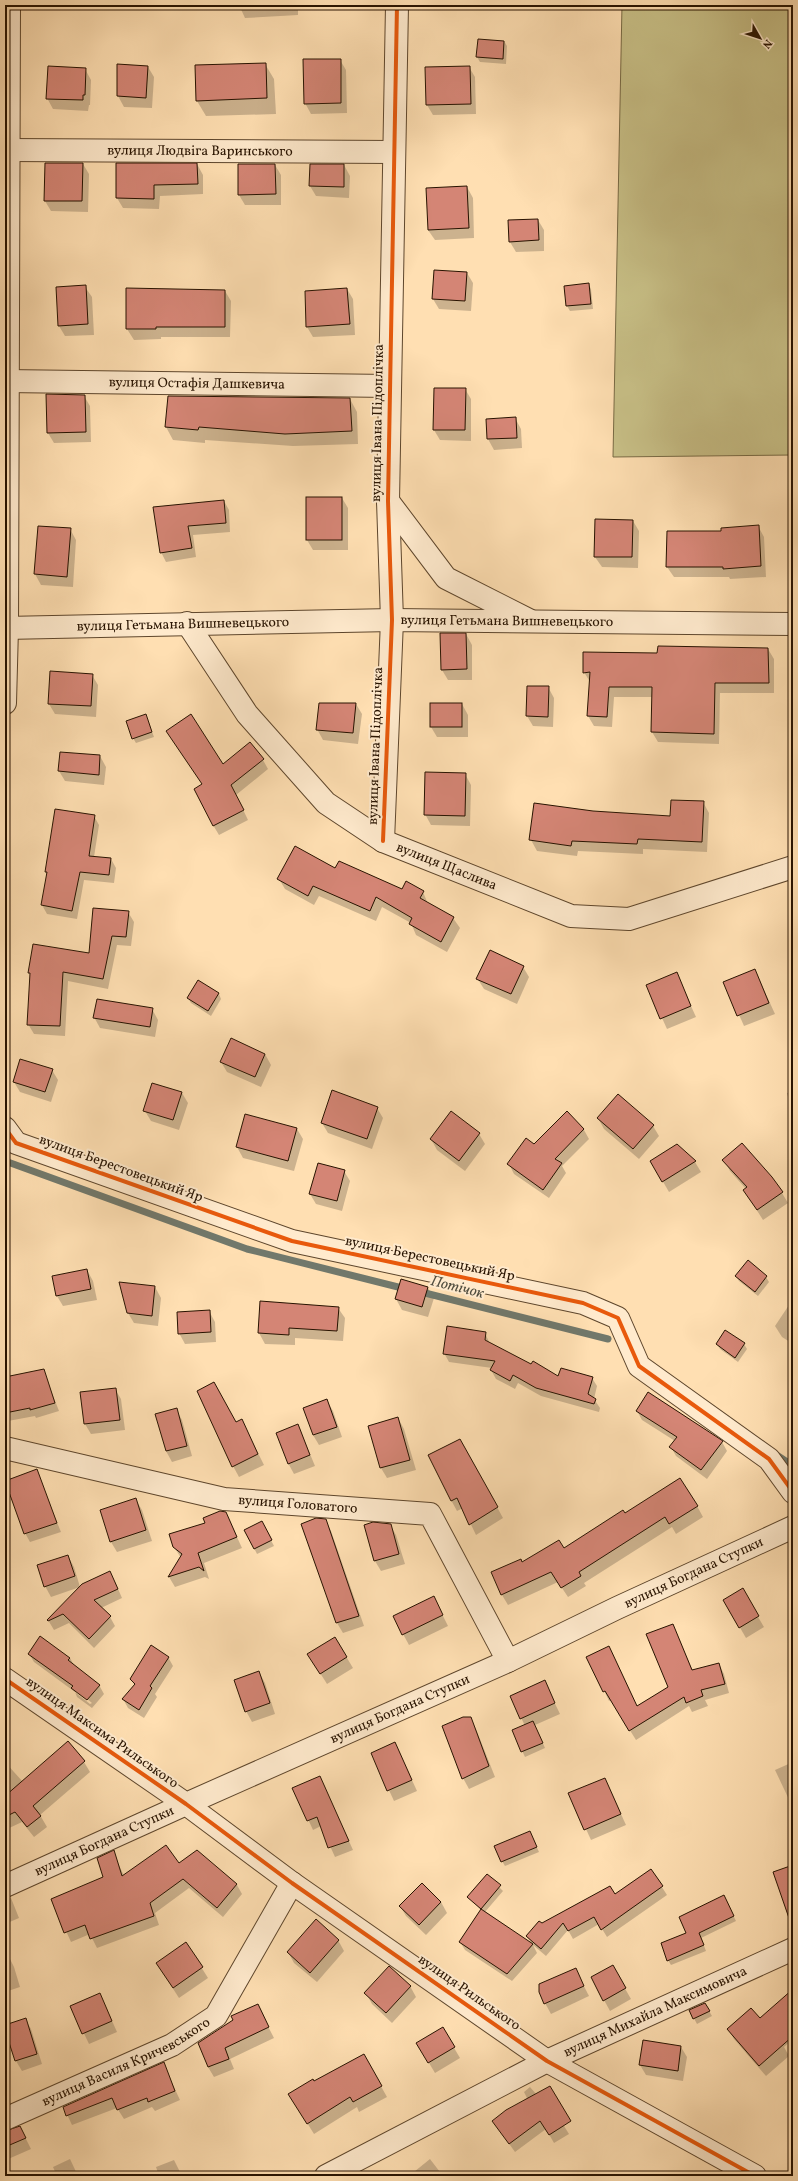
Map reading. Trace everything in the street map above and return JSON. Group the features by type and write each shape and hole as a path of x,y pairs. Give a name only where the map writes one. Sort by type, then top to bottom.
{"street":[{"path":"5,703 9,5"},
{"name":"вулиця Івана Підоплічка","path":"383,841 392,620 388,501 397,5"},
{"name":"вулиця Людвіга Варинського","path":"7,150 394,152"},
{"name":"вулиця Остафія Дашкевича","path":"6,381 390,386"},
{"path":"388,501 446,578 534,622"},
{"name":"вулиця Гетьмана Вишневецького","path":"6,628 187,623 392,620 793,624"},
{"name":"вулиця Щаслива","path":"187,623 247,714 326,803 383,841 570,916 629,920 793,867"},
{"name":"вулиця Берестовецький Яр","path":"5,1128 16,1143 292,1241 583,1303 618,1318 639,1366 769,1458 793,1492"},
{"name":"вулиця Головатого","path":"5,1448 224,1499 430,1514 508,1662"},
{"name":"вулиця Богдана Ступки","path":"5,1886 186,1804 508,1662 617,1608 793,1527"},
{"name":"вулиця Максима Рильського","path":"5,1679 186,1804"},
{"name":"вулиця Рильського","path":"186,1804 292,1883 547,2061 755,2176"},
{"name":"вулиця Василя Кричевського","path":"5,2119 172,2045 216,2016 292,1883"},
{"name":"вулиця Михайла Максимовича","path":"336,2174 547,2061 793,1949"}],"shaded area":[{"path":"622,5 793,5 793,455 613,457"}],"building":[{"path":"478,39 504,41 503,59 476,57"},
{"path":"303,59 341,59 341,103 304,104"},
{"path":"266,63 267,98 196,101 195,65"},
{"path":"117,64 148,66 146,98 117,96"},
{"path":"48,66 86,68 85,95 83,95 83,100 46,99"},
{"path":"470,66 471,104 426,105 425,67"},
{"path":"45,163 83,163 82,201 44,201"},
{"path":"116,163 197,163 198,184 154,185 154,199 116,198"},
{"path":"238,164 275,164 276,194 238,195"},
{"path":"310,164 344,164 344,187 309,186"},
{"path":"467,186 469,228 428,230 426,188"},
{"path":"538,219 539,240 509,242 508,220"},
{"path":"434,270 467,272 465,301 432,299"},
{"path":"589,283 591,304 566,306 564,286"},
{"path":"86,285 88,324 58,326 56,287"},
{"path":"126,288 225,290 225,327 156,327 156,329 126,329"},
{"path":"347,288 350,324 306,327 305,291"},
{"path":"434,388 466,388 465,430 433,430"},
{"path":"46,394 85,395 86,432 47,433"},
{"path":"168,396 350,398 352,431 285,434 199,427 198,430 165,427"},
{"path":"516,417 517,438 487,439 486,419"},
{"path":"306,497 342,497 342,540 306,540"},
{"path":"224,500 226,523 188,526 192,548 160,553 153,507"},
{"path":"595,519 633,520 632,557 594,557"},
{"path":"759,525 761,566 723,569 723,567 666,567 667,531 721,531 721,528"},
{"path":"38,526 71,528 67,577 34,574"},
{"path":"440,633 466,633 467,669 441,670"},
{"path":"658,646 768,648 769,683 715,683 714,734 651,732 652,687 609,687 607,717 587,716 590,672 583,673 583,652 657,653"},
{"path":"50,671 93,674 91,706 48,704"},
{"path":"527,686 549,686 548,717 526,716"},
{"path":"319,703 356,703 353,733 316,730"},
{"path":"430,703 462,703 462,727 430,727"},
{"path":"146,714 152,732 132,739 126,721"},
{"path":"191,714 223,764 250,742 264,759 231,785 244,810 213,826 194,789 202,784 166,731"},
{"path":"60,752 100,755 99,775 58,771"},
{"path":"425,772 466,773 465,816 424,815"},
{"path":"671,800 704,801 702,842 638,839 637,844 572,841 571,846 529,840 534,803 593,811 670,816"},
{"path":"55,809 95,815 89,856 111,858 109,875 80,872 72,911 41,905"},
{"path":"295,846 335,868 339,861 402,889 406,881 424,891 420,898 454,917 441,942 409,924 412,918 376,897 370,911 313,886 308,896 277,879"},
{"path":"93,908 129,911 126,937 112,936 103,979 63,972 60,1026 27,1025 30,973 28,973 33,944 89,953"},
{"path":"490,950 524,966 511,994 476,979"},
{"path":"755,969 769,1003 737,1016 723,982"},
{"path":"677,972 691,1006 660,1019 646,985"},
{"path":"198,980 219,993 208,1011 187,998"},
{"path":"97,999 153,1008 150,1027 93,1018"},
{"path":"231,1038 265,1054 255,1077 220,1062"},
{"path":"20,1059 53,1069 45,1092 13,1082"},
{"path":"152,1083 182,1092 173,1120 143,1111"},
{"path":"332,1090 378,1107 367,1139 321,1123"},
{"path":"618,1094 654,1125 633,1149 597,1118"},
{"path":"451,1111 480,1133 459,1161 430,1139"},
{"path":"567,1111 584,1129 555,1159 562,1163 543,1190 507,1164 526,1138 534,1144"},
{"path":"245,1114 297,1128 288,1161 236,1147"},
{"path":"742,1143 783,1192 757,1210 743,1190 747,1187 722,1160"},
{"path":"677,1144 696,1161 662,1182 650,1161"},
{"path":"318,1163 345,1170 337,1201 309,1194"},
{"path":"748,1260 767,1276 755,1292 735,1276"},
{"path":"87,1269 91,1289 56,1296 52,1276"},
{"path":"401,1279 428,1287 422,1307 395,1299"},
{"path":"119,1282 155,1286 152,1316 127,1313"},
{"path":"260,1301 339,1307 337,1331 289,1328 289,1335 258,1333"},
{"path":"210,1310 211,1332 178,1334 177,1312"},
{"path":"447,1326 486,1332 485,1340 531,1364 533,1361 558,1376 561,1368 593,1377 588,1394 596,1399 594,1404 536,1388 513,1375 510,1381 490,1370 495,1361 443,1354"},
{"path":"725,1330 745,1343 735,1358 716,1344"},
{"path":"44,1369 55,1403 30,1410 30,1408 5,1413 5,1377"},
{"path":"214,1382 236,1422 242,1419 258,1454 232,1467 197,1391"},
{"path":"116,1388 120,1420 84,1424 80,1392"},
{"path":"648,1392 723,1441 701,1470 669,1447 677,1437 636,1411"},
{"path":"327,1399 337,1427 313,1435 303,1408"},
{"path":"177,1408 187,1446 166,1451 155,1414"},
{"path":"398,1417 410,1460 380,1468 368,1426"},
{"path":"298,1424 310,1455 288,1464 276,1433"},
{"path":"460,1439 498,1507 469,1525 457,1498 451,1501 428,1455"},
{"path":"37,1469 57,1523 24,1534 5,1481"},
{"path":"680,1478 698,1506 669,1524 665,1517 579,1572 581,1576 561,1588 551,1572 501,1595 491,1572 521,1559 522,1562 559,1540 564,1548 623,1510 625,1513"},
{"path":"136,1498 146,1530 110,1542 100,1510"},
{"path":"220,1511 226,1512 237,1537 198,1553 204,1571 199,1567 168,1577 182,1554 173,1547 169,1534 205,1523 203,1518"},
{"path":"316,1518 326,1519 359,1616 336,1623 301,1524"},
{"path":"262,1521 272,1540 254,1549 244,1530"},
{"path":"373,1522 391,1524 399,1554 374,1561 364,1525"},
{"path":"68,1555 75,1576 44,1587 37,1565"},
{"path":"110,1571 118,1589 94,1600 111,1616 89,1639 63,1614 48,1621 47,1620 82,1584"},
{"path":"743,1588 759,1616 739,1628 723,1600"},
{"path":"434,1596 443,1615 402,1635 393,1616"},
{"path":"673,1624 692,1670 719,1663 725,1684 701,1690 703,1696 686,1703 684,1697 629,1731 605,1691 603,1692 586,1657 609,1646 637,1706 668,1687 646,1634"},
{"path":"40,1636 70,1658 68,1660 100,1685 87,1700 71,1688 73,1686 28,1654"},
{"path":"335,1637 347,1657 320,1674 307,1654"},
{"path":"151,1645 169,1657 150,1686 152,1688 139,1710 122,1699 135,1684 130,1679"},
{"path":"259,1671 270,1703 245,1712 234,1680"},
{"path":"545,1680 555,1703 520,1719 510,1696"},
{"path":"463,1717 471,1717 489,1766 462,1779 442,1726"},
{"path":"533,1721 543,1743 521,1752 512,1730"},
{"path":"68,1741 85,1761 33,1806 41,1816 27,1827 15,1812 5,1817 5,1796"},
{"path":"395,1742 412,1780 387,1791 371,1753"},
{"path":"320,1776 349,1841 328,1848 317,1817 307,1821 292,1788"},
{"path":"605,1778 621,1814 584,1830 568,1793"},
{"path":"530,1831 537,1847 501,1862 494,1846"},
{"path":"166,1845 179,1863 197,1850 237,1884 217,1908 183,1879 150,1903 154,1916 90,1939 85,1925 64,1933 51,1899 103,1877 97,1858 114,1850 122,1876"},
{"path":"793,1865 793,1920 790,1921 773,1872"},
{"path":"651,1869 663,1886 601,1930 594,1917 568,1931 563,1923 541,1949 526,1936 539,1921 542,1923 610,1886 615,1894"},
{"path":"487,1874 501,1885 481,1909 467,1897"},
{"path":"422,1883 441,1902 419,1925 399,1906"},
{"path":"724,1895 734,1916 699,1933 704,1945 667,1961 661,1943 686,1933 679,1917"},
{"path":"481,1909 533,1944 507,1974 459,1942"},
{"path":"316,1919 339,1940 310,1973 287,1952"},
{"path":"186,1942 203,1967 173,1988 156,1963"},
{"path":"613,1965 626,1988 603,2001 591,1977"},
{"path":"389,1966 411,1986 386,2013 364,1993"},
{"path":"576,1968 584,1986 544,2004 539,1992 539,1984"},
{"path":"793,1989 793,2036 759,2066 727,2029 751,2008 760,2018"},
{"path":"100,1993 112,2021 82,2034 70,2006"},
{"path":"705,2003 710,2011 693,2019 689,2010"},
{"path":"258,2004 269,2027 225,2048 229,2059 208,2067 198,2043 233,2020 231,2016"},
{"path":"26,2018 37,2054 15,2061 5,2030 5,2025"},
{"path":"443,2027 455,2047 428,2063 416,2043"},
{"path":"643,2040 681,2046 678,2071 639,2065"},
{"path":"364,2054 382,2086 353,2102 350,2097 307,2124 288,2094 313,2079 314,2081"},
{"path":"164,2062 175,2091 148,2102 147,2098 117,2110 112,2098 66,2116 63,2107"},
{"path":"550,2086 571,2121 549,2135 540,2121 509,2144 492,2121 506,2110"},
{"path":"20,2126 26,2138 5,2147 5,2131"}],"waterway":[{"name":"Потічок","path":"5,1161 247,1249 406,1289"},
{"name":"Потічок","path":"417,1291 608,1339"},
{"name":"Потічок","path":"775,1454 793,1466"}],"cycle path":[{"path":"383,841 392,620 388,501 397,5"},
{"path":"5,1128 16,1143 292,1241 583,1303 618,1318 639,1366 769,1459 793,1492"},
{"path":"5,1679 186,1804 292,1883 547,2061 755,2176"}]}
